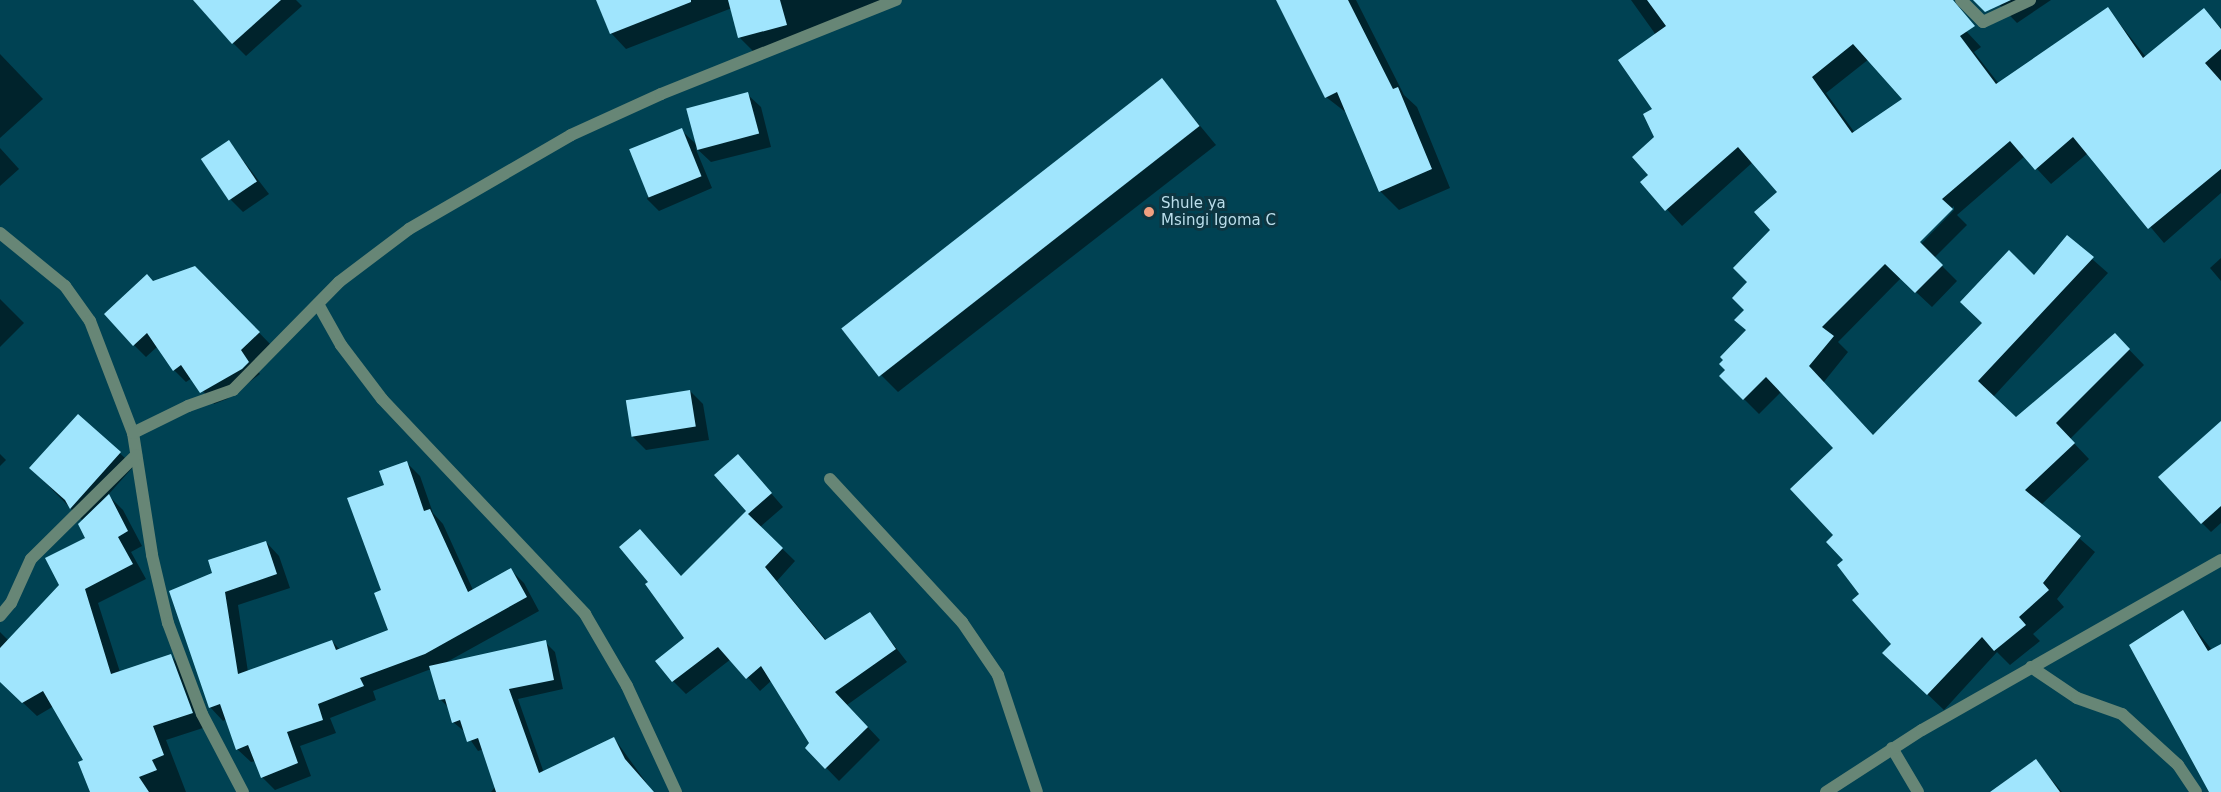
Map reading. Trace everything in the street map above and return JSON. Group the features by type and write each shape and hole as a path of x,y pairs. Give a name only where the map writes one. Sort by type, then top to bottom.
{"street":[{"path":"133,433 188,406 233,390 339,282 408,229 571,135 661,94 896,0"},
{"path":"1961,0 1983,22 2030,0"},
{"path":"0,233 65,286 90,321 133,433 152,555 168,623 202,714 243,792"},
{"path":"318,304 340,345 382,399 585,614 627,686 676,792"},
{"path":"0,616 11,603 31,559 136,455"},
{"path":"830,479 962,622 998,675 1036,792"},
{"path":"1826,792 1892,748 2221,560"},
{"path":"2031,667 2077,698 2122,714 2178,765 2196,792"},
{"path":"1892,748 1918,792"}],"building":[{"path":"193,0 281,0 232,44"},
{"path":"596,0 691,0 691,2 610,34"},
{"path":"728,0 780,0 787,25 738,38"},
{"path":"1276,0 1348,0 1393,89 1398,87 1432,169 1379,192 1337,92 1325,98"},
{"path":"1647,0 1953,0 1975,26 1960,36 1996,84 2108,7 2143,58 2204,8 2221,29 2221,49 2205,63 2221,81 2221,169 2148,229 2073,137 2035,170 2010,141 1942,199 1953,209 1920,242 1943,265 1915,293 1885,264 1822,327 1834,336 1809,366 1873,435 1982,323 1960,302 2009,250 2034,275 2067,235 2094,257 1978,381 2016,417 2115,333 2130,349 2056,423 2075,443 2025,490 2081,536 2043,583 2049,590 2019,617 2026,625 1994,651 1982,637 1927,695 1882,653 1891,644 1852,600 1859,594 1837,565 1843,560 1826,542 1833,535 1790,489 1833,448 1766,377 1743,400 1719,376 1725,370 1719,364 1723,360 1720,357 1746,330 1734,320 1744,310 1732,298 1747,282 1733,268 1770,230 1754,212 1777,192 1738,147 1665,211 1640,182 1648,175 1632,157 1654,137 1643,114 1652,109 1618,60 1666,26","holes":["1853,44 1902,99 1852,133 1812,77"]},
{"path":"1973,0 2011,0 1985,12"},
{"path":"1162,78 1200,126 879,377 841,329"},
{"path":"748,92 759,134 697,150 686,109"},
{"path":"682,128 701,176 649,198 629,149"},
{"path":"229,140 257,181 229,200 201,159"},
{"path":"195,266 260,332 241,350 249,362 242,369 200,393 181,365 173,371 147,333 133,346 104,314 147,274 153,281"},
{"path":"690,390 696,427 632,437 626,400"},
{"path":"78,414 121,452 70,509 65,500 29,468"},
{"path":"2221,421 2221,506 2201,524 2158,477"},
{"path":"738,454 772,493 748,514 783,548 765,567 825,640 870,612 896,649 835,692 868,727 825,769 805,748 809,743 761,666 746,679 718,647 672,682 655,661 684,638 645,584 648,582 619,547 640,529 681,576 746,511 714,475"},
{"path":"407,461 424,511 430,509 468,592 511,568 527,597 425,654 360,678 364,686 318,704 323,720 287,732 298,763 261,778 248,745 236,750 220,704 209,708 169,591 212,573 208,560 266,541 277,574 225,592 238,674 332,640 336,650 388,630 374,593 381,590 347,498 384,485 379,471"},
{"path":"109,494 128,531 118,537 133,564 85,589 111,674 171,654 193,713 153,726 164,755 152,760 157,770 139,777 149,792 90,792 78,762 83,760 43,691 22,703 0,682 0,648 59,585 45,558 85,538 78,524"},
{"path":"2183,610 2208,651 2221,644 2221,792 2209,792 2129,645"},
{"path":"546,640 554,680 509,689 539,773 614,737 625,759 654,792 496,792 478,738 467,742 460,720 452,723 445,699 439,700 429,666"},
{"path":"2036,759 2060,792 1990,792"}],"place":[{"name":"Shule ya Msingi Igoma C","path":"1149,212"}]}
